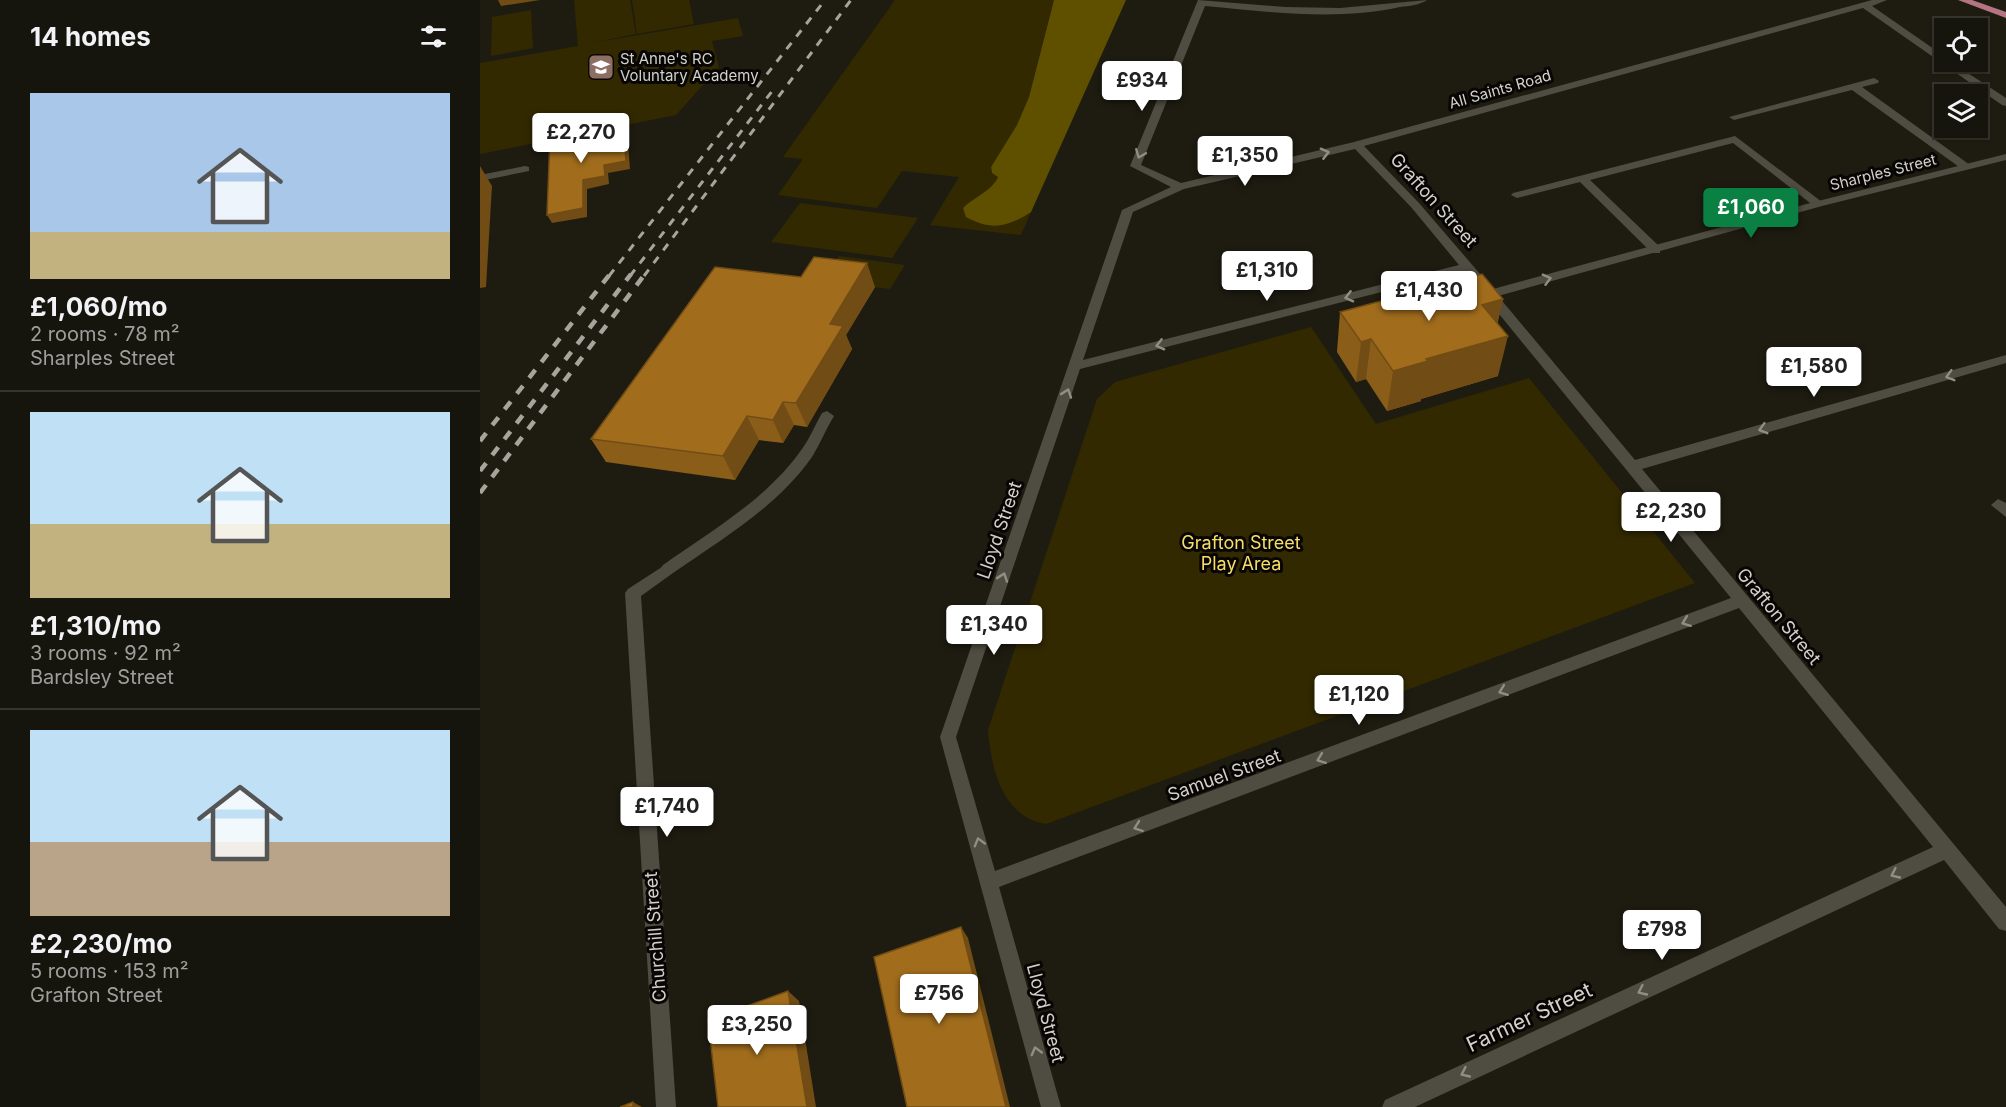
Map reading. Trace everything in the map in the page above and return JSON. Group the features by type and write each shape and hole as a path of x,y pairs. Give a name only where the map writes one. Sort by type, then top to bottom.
{"main road":[{"path":"1968,1 2006,15"}],"street":[{"path":"1180,188 1135,166 1202,1 1314,13 1392,8 1422,0"},
{"name":"All Saints Road","path":"1128,210 1180,188 1356,145 1882,0"},
{"path":"1865,4 1934,53"},
{"path":"1961,72 2006,103"},
{"path":"1734,117 1874,81"},
{"path":"1854,86 1966,167"},
{"path":"1517,195 1735,139 1818,204"},
{"name":"Grafton Street","path":"1356,145 1415,205 1490,294 2006,922"},
{"name":"Sharples Street","path":"1490,294 1818,204 2006,157"},
{"path":"480,178 525,169"},
{"path":"1582,178 1656,250"},
{"name":"Lloyd Street","path":"1051,1107 948,736 1128,210"},
{"path":"1076,366 1467,267"},
{"path":"1630,467 2006,359"},
{"name":"Churchill Street","path":"666,1107 633,593 754,507 807,453 826,416"},
{"name":"Samuel Street","path":"990,882 1740,601"},
{"name":"Farmer Street","path":"1392,1107 1948,849"}],"green space":[{"name":"St Anne's RC Voluntary Academy","path":"574,0 630,0 636,34 591,43 738,18 743,36 712,41 719,67 676,115 480,154 480,63 578,46"},
{"path":"632,0 689,0 694,24 637,34"},
{"path":"895,0 1054,0 1029,97 1017,125 991,167 992,173 1045,180 1021,235 930,225 959,177 902,171 877,208 778,195 803,159 783,157"},
{"path":"531,10 533,48 491,56 492,17"},
{"path":"800,203 918,218 892,258 771,242"},
{"path":"839,256 905,265 890,289 822,281"},
{"name":"Grafton Street Play Area","path":"1311,327 1376,424 1529,378 1695,583 1046,824 1031,820 1019,812 1002,789 992,760 988,730 1097,399 1115,382"}],"shaded area":[{"path":"1054,0 1126,0 1031,212 1007,224 991,226 983,224 966,217 963,208 987,190 998,177 992,173 991,167 1017,125 1029,97"}],"building":[{"path":"623,123 626,161 604,165 605,176 583,180 583,208 547,215 550,137"},
{"path":"814,257 867,263 830,324 843,326 796,403 783,402 773,420 747,416 723,456 591,439 715,267 801,277"},
{"path":"1482,274 1503,299 1482,305 1508,336 1426,359 1428,361 1393,371 1371,339 1361,342 1340,312"},
{"path":"961,927 1006,1107 907,1107 874,957"},
{"path":"788,991 807,1107 718,1107 708,1020"},
{"path":"633,1102 633,1107 620,1107"}],"railway":[{"path":"609,276 825,0"},
{"path":"644,276 851,0"},
{"path":"630,276 773,90"},
{"path":"480,441 610,274"},
{"path":"480,471 631,274"},
{"path":"480,493 645,274"}],"place":[{"name":"St Anne's RC Voluntary Academy","path":"601,67"}]}
